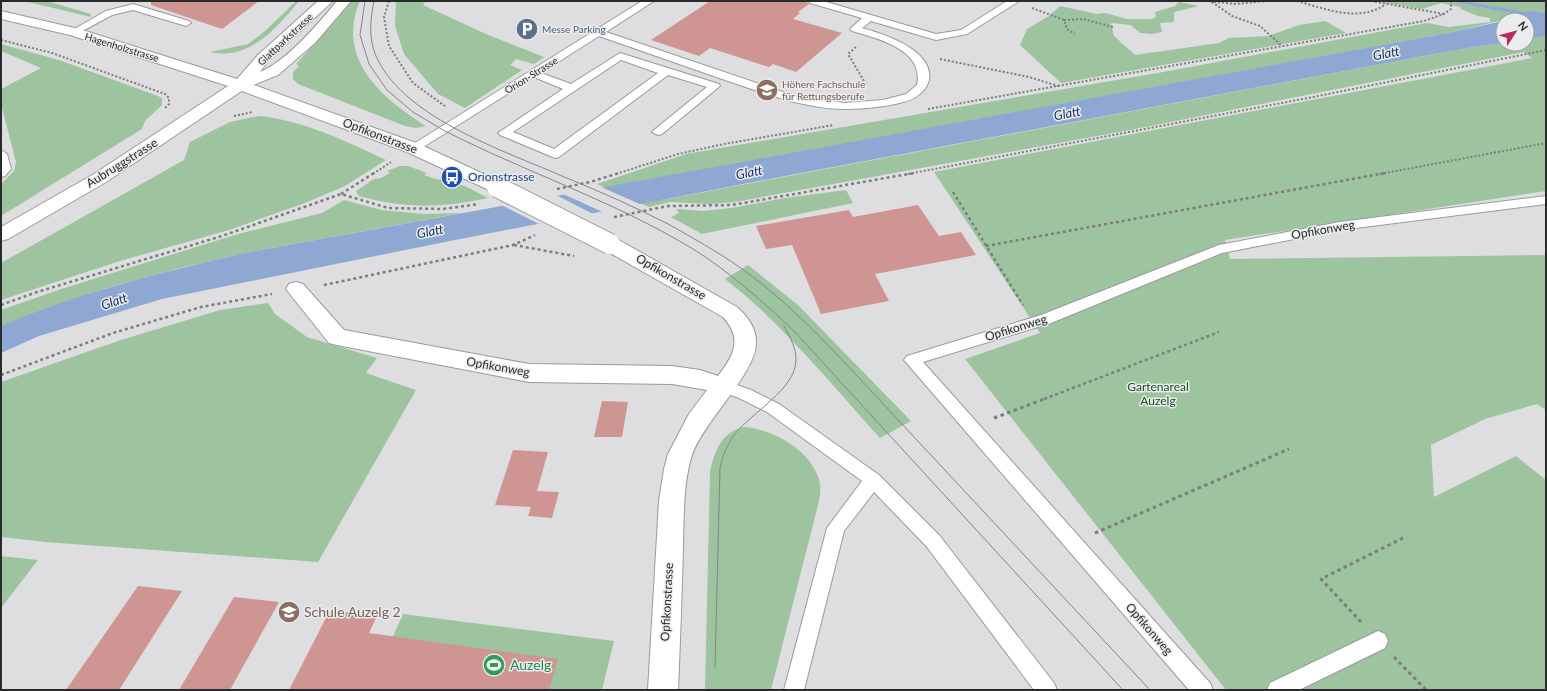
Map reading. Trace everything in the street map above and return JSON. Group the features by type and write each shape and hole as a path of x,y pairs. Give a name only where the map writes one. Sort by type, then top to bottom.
{"street":[{"name":"Glattparkstrasse","path":"240,85 263,58 326,1"},
{"name":"Glattparkstrasse","path":"240,85 273,72 282,65 310,40 344,1"},
{"name":"Hagenholzstrasse","path":"1,15 74,32 240,85"},
{"name":"Opfikonstrasse","path":"240,85 413,148 498,187 610,244 719,305 736,318 745,335 745,354 697,421 680,454 676,469 672,501 663,690"},
{"name":"Aubruggstrasse","path":"1,236 100,178 240,85"},
{"name":"Opfikonweg","path":"296,289 337,337 529,373 672,375 700,379 723,386"}],"lane":[{"path":"74,32 109,13 123,1"},
{"name":"Orion-Strasse","path":"413,148 649,1"},
{"path":"813,1 936,36 964,32 1013,1"},
{"path":"109,13 133,7 186,23"},
{"path":"599,33 793,99 845,106 883,103 910,96 922,86 924,74 914,55 890,41 856,30 869,18"},
{"path":"658,132 715,86 679,74 666,72 620,56 504,133 555,154 666,72"},
{"path":"533,74 571,88"},
{"path":"1,154 5,169 1,173"},
{"name":"Opfikonweg","path":"1203,690 912,360 1034,322 1219,249 1340,226 1546,200"},
{"path":"723,386 745,394 773,408 873,480 933,541 1047,690"},
{"path":"794,690 836,528 873,480"},
{"path":"1277,690 1378,641"}],"path":[{"path":"389,1 384,17 389,46 413,84 436,102 464,117"},
{"path":"1013,1 1064,20 1083,19 1112,28"},
{"path":"1206,1 1254,4 1266,1"},
{"path":"1298,1 1353,15 1380,10 1386,4"},
{"path":"1371,1 1444,14"},
{"path":"926,109 1424,21 1444,14 1451,9 1451,1"},
{"path":"1212,2 1232,16 1260,26 1282,47"},
{"path":"1064,20 1067,29 1075,34"},
{"path":"1,40 52,53 152,88 165,94 169,98 169,104"},
{"path":"854,48 848,54 852,65 862,74 868,85 865,94 854,105"},
{"path":"668,206 732,205 827,189 1297,100 1546,50"},
{"path":"914,55 1026,76 1059,86"},
{"path":"235,115 257,112"},
{"path":"551,190 590,182 678,154 724,144 837,125"},
{"path":"986,246 1546,143"},
{"path":"1,305 34,292 222,236 341,194 413,148"},
{"path":"953,192 1034,322"},
{"path":"341,194 388,208 443,209 482,204"},
{"path":"1,375 113,333 200,307 358,279 513,245 537,234"},
{"path":"513,245 580,257"},
{"path":"971,427 1219,332"},
{"path":"1072,542 1289,449"},
{"path":"1405,537 1322,579 1378,641 1426,690"}],"green space":[{"path":"24,1 47,1 91,14 91,17"},
{"path":"296,1 299,1 281,22 261,40 237,52 224,54 210,52 248,44 264,32"},
{"path":"348,1 360,1 354,22 354,41 359,59 368,75 380,90 394,103 426,126 416,128 405,126 298,84 293,79 293,72 299,66 296,64 339,17"},
{"path":"396,1 426,1 423,5 486,34 544,57 534,64 516,59 510,65 522,70 465,108 438,94 404,54 395,26"},
{"name":"Gartenareal Auzelg","path":"1376,1 1448,1 1506,12 1495,12 1495,22 1448,33 624,185 662,200 1472,47 1495,44 1495,52 1524,52 1130,130 735,202 711,204 670,202 649,207 597,184 686,154 1163,72 1427,23 1449,27 1490,22 1490,18 1478,16 1461,9 1460,7 1441,3 1422,9"},
{"path":"1464,1 1546,1 1546,13 1532,11 1521,12"},
{"path":"1179,2 1199,6 1174,12 1174,22 1160,23 1162,32 1152,34 1140,33 1131,25 1111,23 1114,36 1135,55 1219,43 1229,38 1268,36 1299,25 1325,21 1346,33 1061,83 1020,45 1027,29 1049,16 1060,6 1097,14 1106,13 1126,19 1152,19 1156,17 1155,12 1175,6"},
{"name":"Gartenareal Auzelg","path":"1546,36 1546,191 1225,240 1230,259 1546,255 1546,410 1537,404 1485,419 1431,445 1434,497 1516,456 1546,480 1546,690 1226,690 965,359 1040,333 934,172 1532,58 1524,52 1535,52 1535,38"},
{"path":"1,44 59,60 158,96 162,98 162,105 145,121 142,129 1,216 1,184 14,171 16,162 1,104 1,89 41,68 1,51"},
{"path":"259,116 292,122 309,127 386,160 345,186 305,203 229,230 120,261 1,300 1,263 184,160 190,142 230,122"},
{"path":"400,166 408,166 427,173 424,175 439,180 441,178 467,187 488,198 455,204 424,206 392,203 359,196 356,191 374,179 381,178 390,173 387,171"},
{"path":"846,190 853,203 702,234 671,217 679,213 676,209 703,211 731,208 785,198"},
{"path":"344,200 382,210 424,214 462,213 250,252 180,268 107,288 1,326 1,310 61,289 238,234 322,213"},
{"path":"748,265 798,305 911,421 880,438 824,375 767,315 725,279"},
{"path":"268,303 275,314 307,337 377,358 366,373 416,390 318,562 45,542 1,537 1,382 121,340 220,310"},
{"path":"744,427 765,431 776,436 786,441 805,456 812,464 818,477 820,498 771,690 705,690 710,471 714,456 720,443 730,433"},
{"path":"1,556 38,560 1,608"},
{"name":"Auzelg","path":"403,614 614,641 602,690 369,690"}],"water":[{"path":"1448,1 1464,1 1526,12 1505,12"},
{"path":"1532,11 1546,13 1546,36 1535,38 1535,12 1526,12"},
{"name":"Glatt","path":"1495,23 1495,44 1472,47 780,177 162,299 39,336 1,353 1,326 62,303 124,283 250,252 1448,33"}],"pier":[{"path":"601,187 644,206 605,213 563,194"},
{"path":"556,195 595,215 541,225 501,205"}],"building":[{"path":"151,1 259,1 222,29 151,5"},
{"path":"710,1 806,1 809,4 798,12 800,13 793,19 842,33 796,72 773,64 769,67 710,48 699,56 651,40"},
{"path":"918,205 939,236 961,232 976,255 875,274 889,301 821,314 792,245 766,249 756,226 849,210 853,217"},
{"path":"602,401 628,402 622,437 594,437"},
{"path":"513,450 548,452 537,491 559,492 552,518 528,516 531,507 495,505"},
{"path":"138,586 182,591 119,690 66,690"},
{"path":"234,597 279,602 230,690 179,690"},
{"path":"330,610 377,616 369,633 558,659 549,690 289,690"}],"tram line":[{"path":"365,1 360,35 369,64 387,90 413,112 443,130 506,160 601,201 663,232 707,258 745,287 794,331 1123,690"},
{"path":"374,1 371,38 375,53 392,81 411,100 434,116 486,144 603,193 670,225 730,260 767,288 795,312 834,351 1150,690"},
{"path":"715,667 720,468 722,459 735,434 781,391 789,381 794,371 796,360 795,351 784,326"}],"place":[{"name":"Messe Parking","path":"527,29"},
{"name":"Höhere Fachschule für Rettungsberufe","path":"767,90"},
{"name":"Orionstrasse","path":"452,177"},
{"name":"Schule Auzelg 2","path":"289,612"},
{"name":"Auzelg","path":"494,665"}]}
